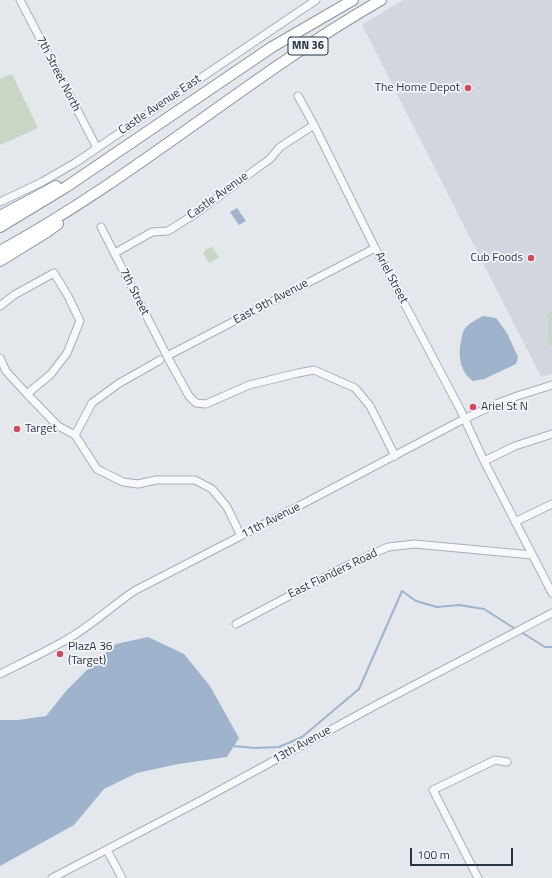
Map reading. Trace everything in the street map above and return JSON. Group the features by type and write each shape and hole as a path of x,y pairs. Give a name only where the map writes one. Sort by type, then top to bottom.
{"highway":[{"name":"MN 36","path":"0,227 66,186 272,47 353,0"},
{"name":"MN 36","path":"0,251 108,185 287,60 381,0"},
{"path":"0,216 99,164"},
{"path":"0,262 47,232 108,185"}],"street":[{"name":"7th Street North","path":"20,0 97,148"},
{"name":"Castle Avenue East","path":"0,202 42,182 75,163 316,0"},
{"name":"Ariel Street","path":"298,96 552,593"},
{"name":"Castle Avenue","path":"114,254 152,232 168,231 195,214 270,159 280,147 314,125"},
{"name":"7th Street","path":"101,227 167,356 189,396 196,403 206,404 249,385 314,370 355,388 370,406 395,456"},
{"name":"East 9th Avenue","path":"167,356 375,248"},
{"path":"0,306 14,295 54,272 80,321 67,353 51,374 27,394"},
{"path":"0,358 6,371 58,426 76,435 97,469 123,482 138,484 156,480 195,480 212,489 227,507 241,536"},
{"path":"76,435 92,403 118,384 160,360"},
{"name":"11th Avenue","path":"0,674 67,640 106,613 115,604 134,591 464,419 517,396 552,385"},
{"path":"484,461 515,446 552,434"},
{"path":"515,522 552,504"},
{"name":"East Flanders Road","path":"236,624 344,567 388,547 415,544 532,555"},
{"name":"13th Avenue","path":"52,878 198,802 378,704 552,613"},
{"path":"478,878 433,790 495,760 507,762"},
{"path":"107,850 122,878"}],"shaded area":[{"path":"403,0 552,0 552,374 541,377 362,25"}],"green space":[{"path":"12,74 38,128 0,145 0,79"},
{"path":"213,247 219,258 209,263 203,253 206,249"},
{"path":"552,311 552,346 549,345 548,342 549,320 547,314"}],"water":[{"path":"237,208 246,221 239,225 230,212"},
{"path":"483,316 496,318 507,333 518,357 516,364 484,379 473,381 465,373 461,363 460,347 462,334 466,327"},
{"path":"148,637 184,654 210,686 239,738 227,757 178,764 137,773 104,789 74,825 0,866 0,720 18,720 46,716 66,691 96,661 116,644"}],"waterway":[{"path":"233,746 255,748 279,747 302,737 359,689 402,591 416,601 437,607 459,605 484,609 517,630"},
{"path":"521,632 545,647 552,647"}],"place":[{"name":"The Home Depot","path":"468,88"},
{"name":"Cub Foods","path":"531,258"},
{"name":"Ariel St N","path":"473,407"},
{"name":"Target","path":"17,429"},
{"name":"PlazA 36 (Target)","path":"60,654"}]}
